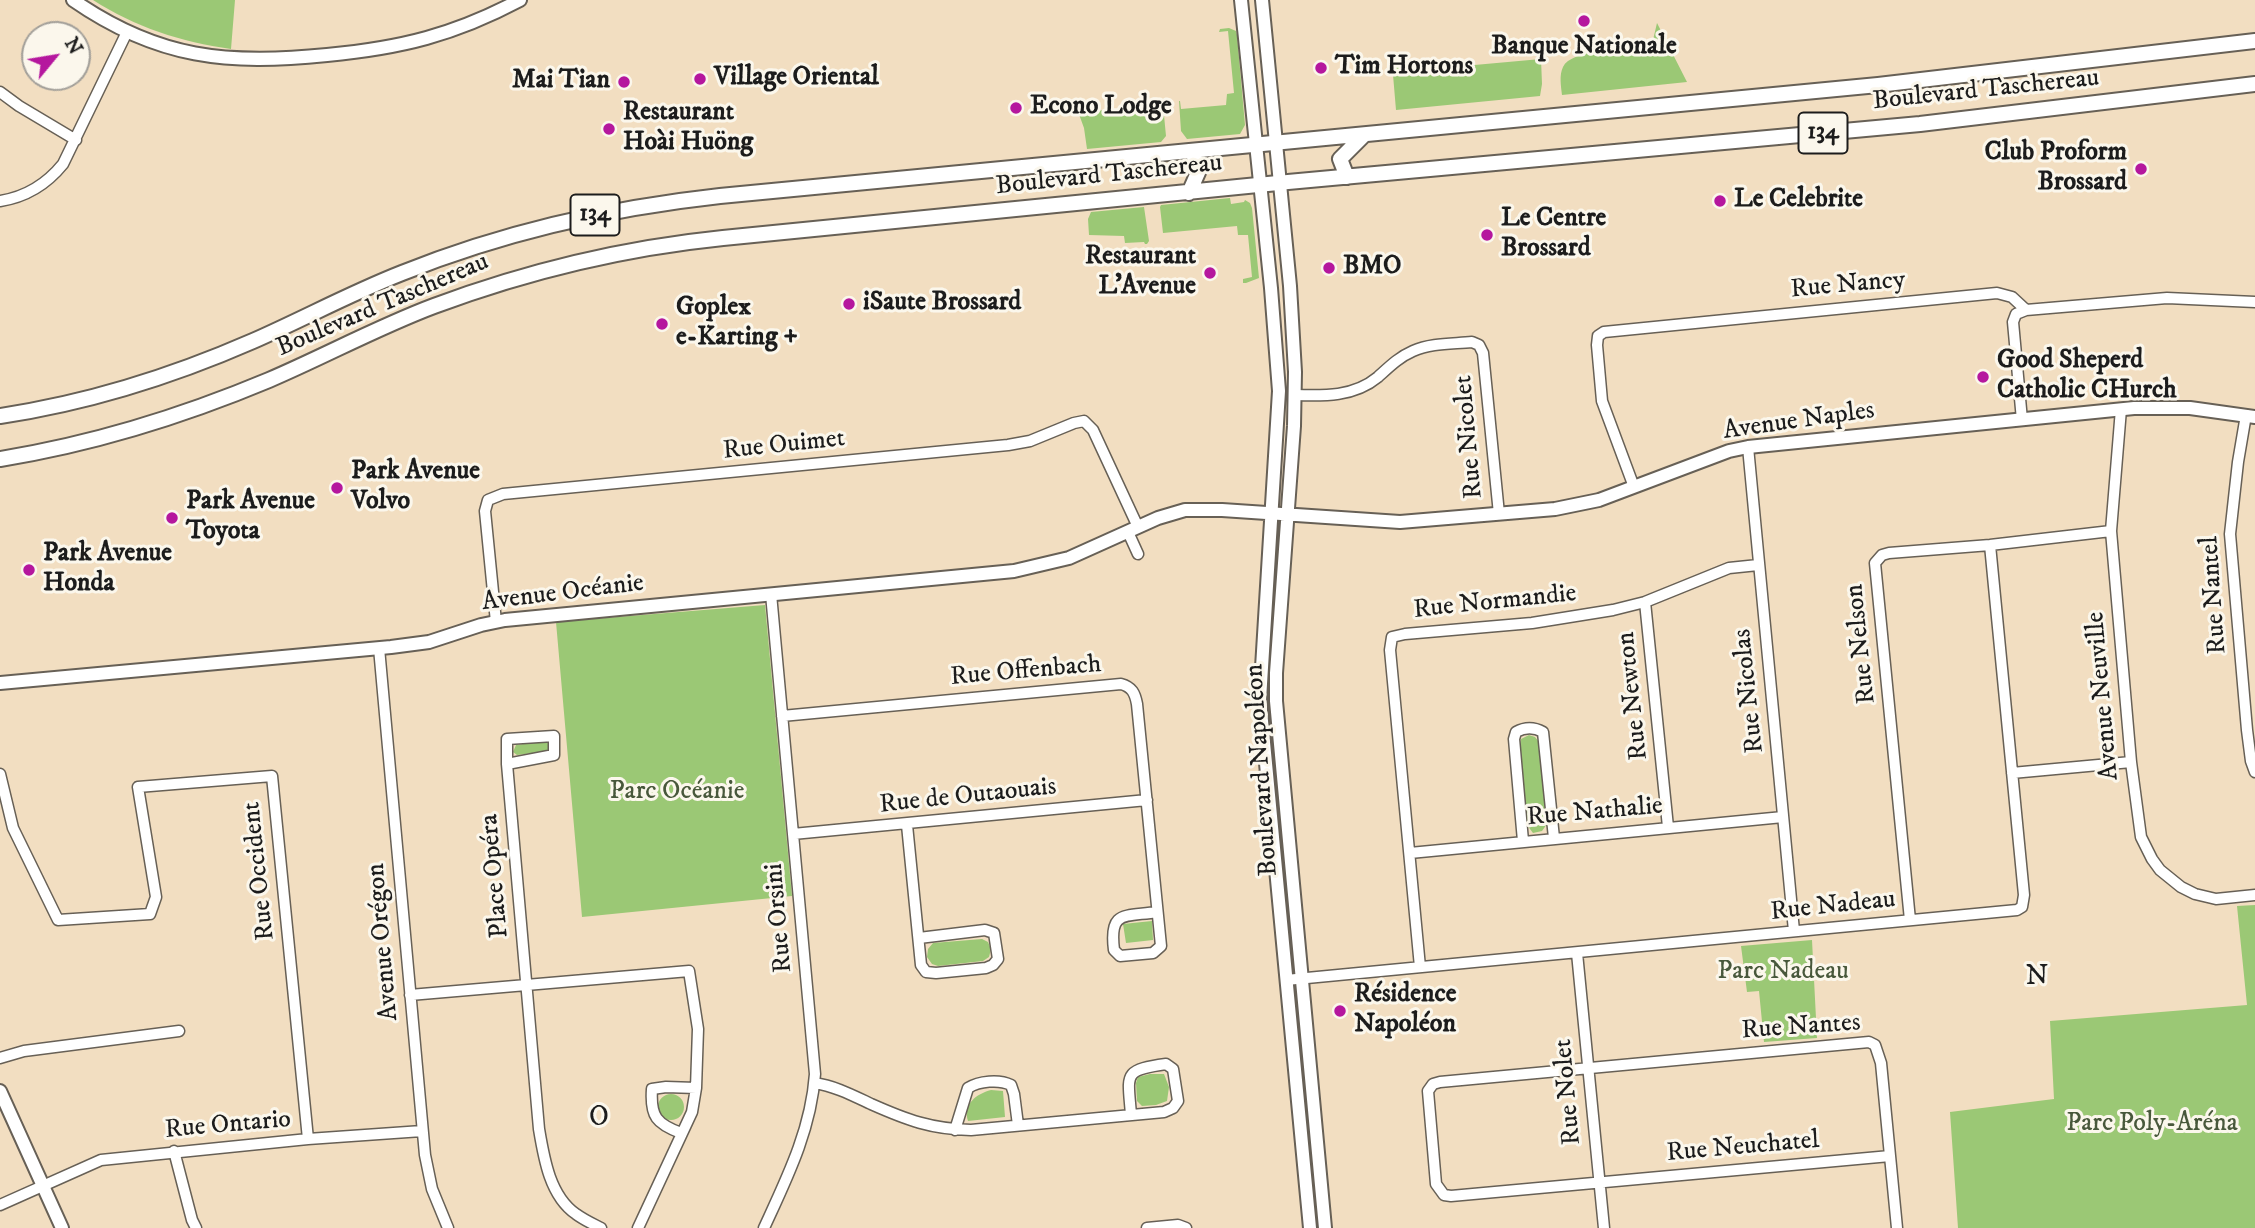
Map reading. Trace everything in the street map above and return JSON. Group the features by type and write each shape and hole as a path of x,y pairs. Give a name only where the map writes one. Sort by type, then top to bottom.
{"main road":[{"name":"Boulevard Taschereau","path":"0,416 86,398 177,371 418,267 493,241 587,216 646,205 1918,82 2255,41"},
{"name":"Boulevard Taschereau","path":"0,459 79,443 174,416 272,379 433,307 516,278 598,257 708,240 1279,183 1920,124 2255,84"},
{"path":"1347,177 1340,159 1364,135"},
{"path":"1189,192 1200,168 1191,151"}],"street":[{"path":"73,0 127,32 165,46 216,58 251,60 282,60 377,50 423,40 480,20 520,0"},
{"name":"Boulevard Napoléon","path":"1241,0 1279,391 1260,700 1310,1228"},
{"name":"Boulevard Napoléon","path":"1262,0 1290,286 1295,395 1276,701 1325,1228"},
{"path":"1242,20 1263,18"},
{"path":"0,201 23,196 41,185 63,164 127,32"},
{"path":"0,92 76,140"},
{"path":"1271,288 1290,286"},
{"name":"Rue Nancy","path":"1634,487 1602,401 1597,345 1598,336 1604,332 1997,293 2012,297 2026,310"},
{"path":"2022,420 2012,322 2017,314 2026,310 2167,298 2255,302"},
{"name":"Rue Nicolet","path":"1295,395 1351,392 1372,382 1408,353 1422,347 1472,342 1479,345 1483,353 1499,514"},
{"name":"Avenue Naples","path":"1272,513 1401,522 1499,514 1579,505 1729,451 1748,447 2121,409 2190,408 2251,416"},
{"name":"Avenue Neuville","path":"2121,409 2111,531 2131,762 2141,837 2160,870 2181,887 2216,899 2255,895"},
{"name":"Rue Nantel","path":"2251,416 2238,462 2230,534 2250,761 2255,772"},
{"name":"Rue Ouimet","path":"496,622 485,511 488,500 503,494 1008,445 1030,441 1073,422 1084,421 1093,430 1133,530"},
{"name":"Rue Nicolas","path":"1748,447 1794,931"},
{"name":"Avenue Océanie","path":"0,683 379,648 429,642 496,622 1026,569 1069,558 1185,510 1272,513"},
{"path":"1133,530 1138,554"},
{"name":"Rue Nelson","path":"1910,920 1875,563 1882,555 1889,553 2111,531"},
{"name":"Rue Nadeau","path":"1286,980 2017,910 2022,907 2024,895 1990,545"},
{"name":"Rue Normandie","path":"1420,967 1390,650 1392,636 1577,617 1645,602 1729,568 1758,565"},
{"name":"Rue Orsini","path":"764,1228 800,1149 811,1110 814,1083 814,1048 771,594"},
{"name":"Rue Newton","path":"1645,602 1668,827"},
{"name":"Avenue Orégon","path":"379,648 422,1131 432,1189 447,1228"},
{"name":"Rue Offenbach","path":"782,716 1121,684 1129,687 1135,694 1161,946 1153,953 1121,956 1114,950 1114,923 1122,917 1157,912"},
{"path":"1523,841 1514,739 1516,732 1522,729 1536,728 1543,732 1554,838"},
{"name":"Place Opéra","path":"507,764 554,755 554,736 508,739 507,764 540,1129 544,1161 556,1191 574,1213 601,1228"},
{"path":"2012,773 2131,762"},
{"name":"Rue Occident","path":"0,774 13,828 58,920 150,914 156,897 138,787 272,776 308,1139"},
{"name":"Rue de Outaouais","path":"793,834 1147,800"},
{"name":"Rue Nathalie","path":"1410,853 1783,817"},
{"path":"907,825 921,965 926,972 936,973 986,968 998,959 993,933 985,930 919,938"},
{"name":"Rue Nolet","path":"1577,953 1604,1228"},
{"path":"410,995 689,971 698,1029 696,1088 692,1112 638,1228"},
{"path":"0,1058 24,1051 179,1031"},
{"name":"Rue Nantes","path":"1588,1067 1869,1042 1875,1045 1879,1052 1897,1228"},
{"path":"814,1083 849,1093 914,1122 944,1130 971,1130 1164,1112 1173,1108 1178,1101 1173,1069 1166,1064 1142,1067 1134,1071 1128,1080 1131,1115"},
{"name":"Rue Neuchatel","path":"1588,1067 1433,1084 1428,1091 1428,1100 1439,1190 1444,1195 1451,1196 1890,1156"},
{"path":"955,1130 968,1088 975,1084 1004,1081 1011,1085 1014,1094 1018,1125"},
{"path":"681,1133 663,1126 653,1114 652,1089 696,1088"},
{"path":"0,1091 62,1228"},
{"name":"Rue Ontario","path":"0,1205 101,1160 308,1139 422,1131"},
{"path":"174,1152 192,1220 197,1228"},
{"path":"1147,1228 1178,1225 1186,1228"}],"green space":[{"path":"93,0 235,0 231,49 194,42 142,26"},
{"path":"1657,23 1687,82 1562,95 1561,73 1568,61 1588,53 1646,46 1653,40"},
{"path":"1229,28 1236,31 1237,35 1245,125 1240,134 1187,139 1181,131 1179,101 1181,109 1226,105 1227,94 1234,93 1228,31 1219,32 1220,29"},
{"path":"1541,59 1540,96 1396,110 1392,63 1404,61 1408,71"},
{"path":"1092,103 1094,111 1163,105 1166,136 1161,142 1087,149 1084,128 1076,106"},
{"path":"1230,198 1231,204 1245,200 1252,208 1259,278 1246,283 1243,283 1243,279 1252,277 1248,235 1238,235 1237,226 1163,233 1161,205"},
{"path":"1144,207 1149,241 1147,244 1125,243 1124,236 1089,235 1088,219 1091,212"},
{"name":"Parc Océanie","path":"765,605 792,896 582,917 556,622"},
{"path":"1529,735 1539,742 1547,824 1542,831 1533,833 1527,825 1520,744 1521,739"},
{"path":"546,741 550,746 548,751 517,755 513,752 516,745"},
{"name":"Parc Poly-Aréna","path":"2255,905 2255,1228 1958,1228 1950,1112 2054,1099 2050,1021 2247,1005 2237,906"},
{"path":"1152,921 1153,940 1126,943 1123,924"},
{"path":"982,939 988,942 991,949 989,957 983,961 938,966 932,964 927,957 928,949 933,943"},
{"name":"Parc Nadeau","path":"1812,940 1817,1038 1764,1042 1759,991 1747,992 1741,946"},
{"path":"1164,1074 1169,1087 1167,1101 1142,1106 1137,1101 1136,1083 1138,1077"},
{"path":"991,1090 1003,1091 1005,1117 968,1121 969,1105 980,1094"},
{"path":"671,1094 680,1098 684,1107 680,1116 671,1120 662,1116 658,1107 662,1098"}],"place":[{"name":"Banque Nationale","path":"1584,21"},
{"name":"Tim Hortons","path":"1321,68"},
{"name":"Village Oriental","path":"700,79"},
{"name":"Mai Tian","path":"624,82"},
{"name":"Econo Lodge","path":"1016,108"},
{"name":"Restaurant Hoài Huöng","path":"609,129"},
{"name":"Club Proform Brossard","path":"2141,169"},
{"name":"Le Celebrite","path":"1720,201"},
{"name":"Le Centre Brossard","path":"1487,235"},
{"name":"BMO","path":"1329,268"},
{"name":"Restaurant L'Avenue","path":"1210,273"},
{"name":"iSaute Brossard","path":"849,304"},
{"name":"Goplex e-Karting +","path":"662,324"},
{"name":"Good Sheperd Catholic CHurch","path":"1983,377"},
{"name":"Park Avenue Volvo","path":"337,488"},
{"name":"Park Avenue Toyota","path":"172,518"},
{"name":"Park Avenue Honda","path":"29,570"},
{"name":"Résidence Napoléon","path":"1340,1011"}],"district":[{"name":"N","path":"2038,978"},
{"name":"O","path":"600,1119"}]}
